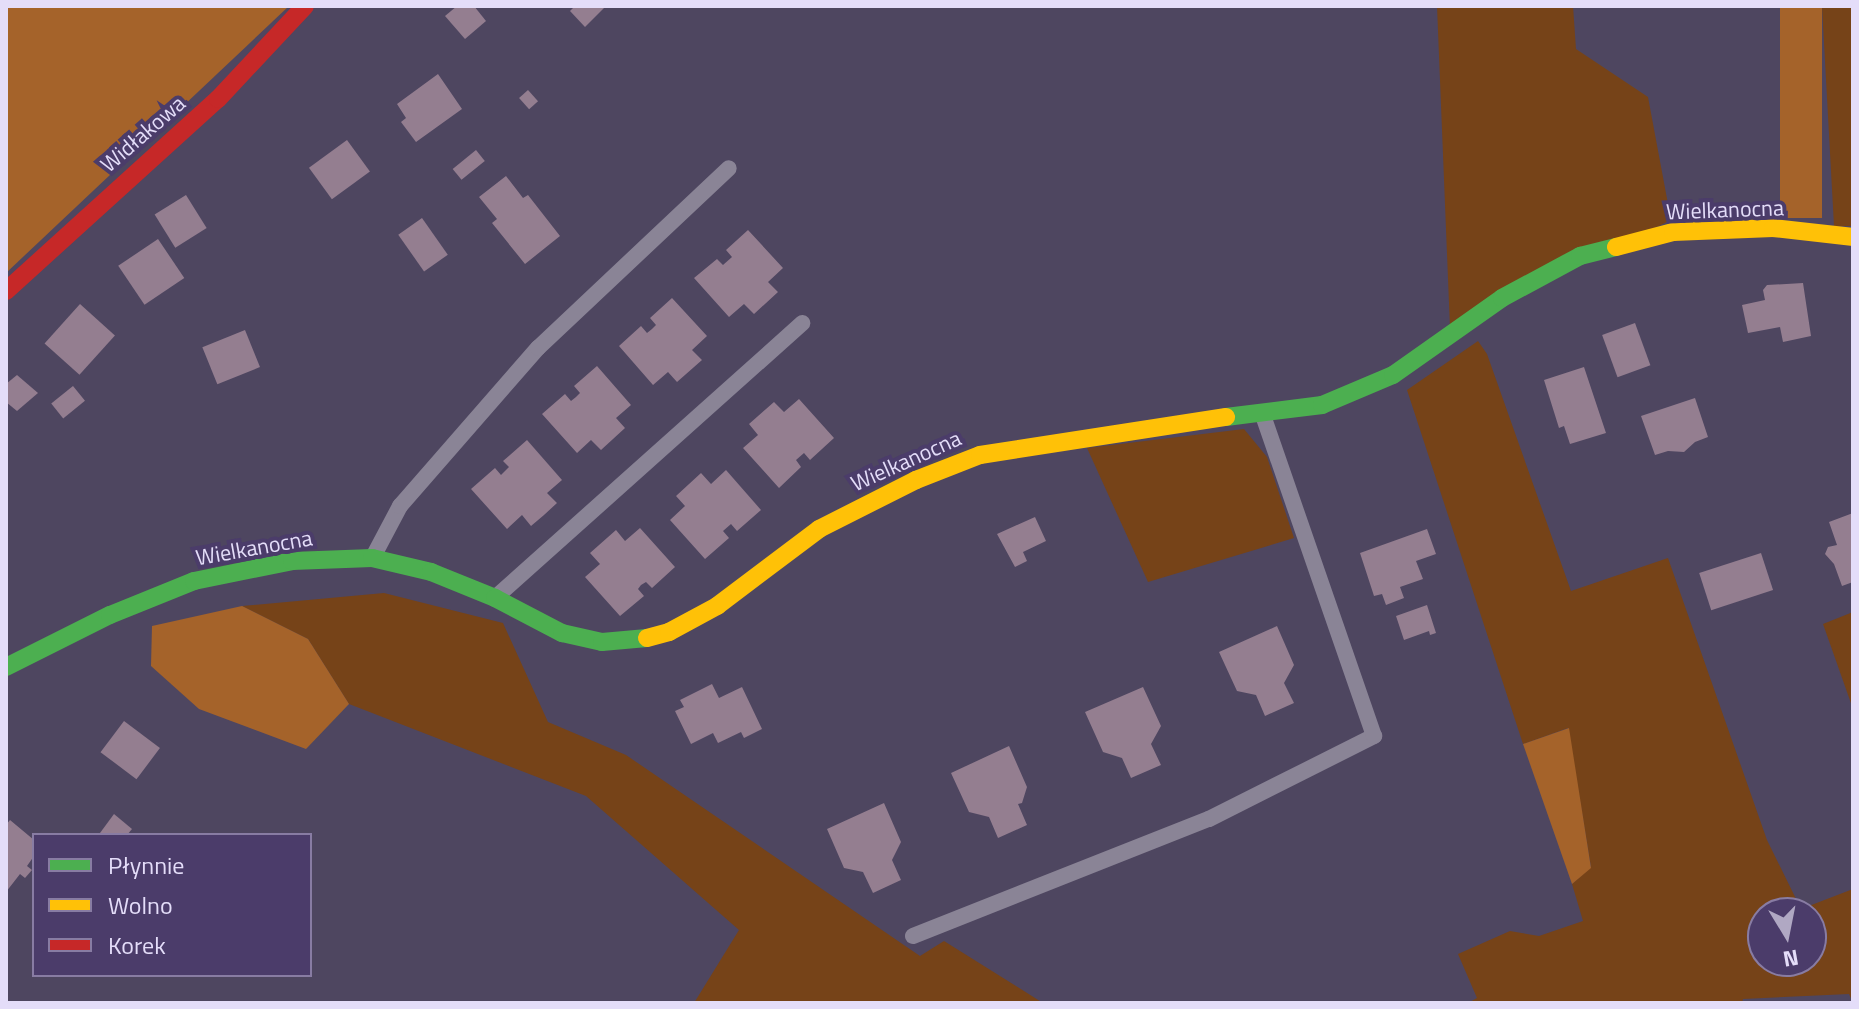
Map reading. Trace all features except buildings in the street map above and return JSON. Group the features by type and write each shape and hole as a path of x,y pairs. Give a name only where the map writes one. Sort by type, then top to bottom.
{"street":[{"name":"Widłakowa","path":"6,291 218,99 305,6"},
{"name":"Wielkanocna","path":"6,667 110,615 194,581 292,561 372,558 431,572 495,598 562,633 602,642 631,642 669,632 717,606 819,529 916,480 980,455 1141,428 1322,405 1393,375 1502,298 1580,256 1673,232 1773,228 1853,237"}],"lane":[{"path":"372,558 400,506 538,348 729,168"},
{"path":"495,598 802,323"},
{"path":"913,936 1106,857 1209,819 1374,736 1262,414"}],"shaded area":[{"path":"6,6 289,6 6,273"},
{"path":"1437,6 1573,6 1576,49 1648,97 1671,220 1450,328"},
{"path":"1780,6 1822,6 1822,218 1780,218"},
{"path":"1822,6 1853,6 1853,226 1834,226"},
{"path":"1478,341 1487,354 1571,591 1668,558 1767,840 1795,897 1747,897 1747,977 1827,977 1827,899 1853,889 1853,1003 1849,994 1743,999 1742,1003 1468,1003 1477,998 1458,954 1510,931 1539,936 1583,921 1572,884 1591,867 1568,728 1523,744 1407,390"},
{"path":"1244,429 1267,457 1294,538 1148,582 1087,448"},
{"path":"384,593 503,623 548,722 626,755 920,956 944,941 1043,1003 694,1003 739,930 586,796 349,704 308,639 242,606"},
{"path":"242,606 308,639 349,704 306,749 199,709 151,666 152,626"},
{"path":"1853,612 1853,709 1823,624"},
{"path":"1569,728 1591,868 1572,884 1523,744"}],"traffic: fast":[{"path":"1226,417 1322,405 1393,375 1502,298 1580,256 1616,247"},
{"path":"6,667 110,615 194,581 292,561 372,558 431,572 495,598 562,633 602,642 647,638"}],"traffic: slow":[{"path":"1616,247 1673,232 1773,228 1853,237"},
{"path":"647,638 669,632 717,606 819,529 916,480 980,455 1226,417"}],"traffic: jam":[{"path":"6,291 218,99 305,6"}]}
